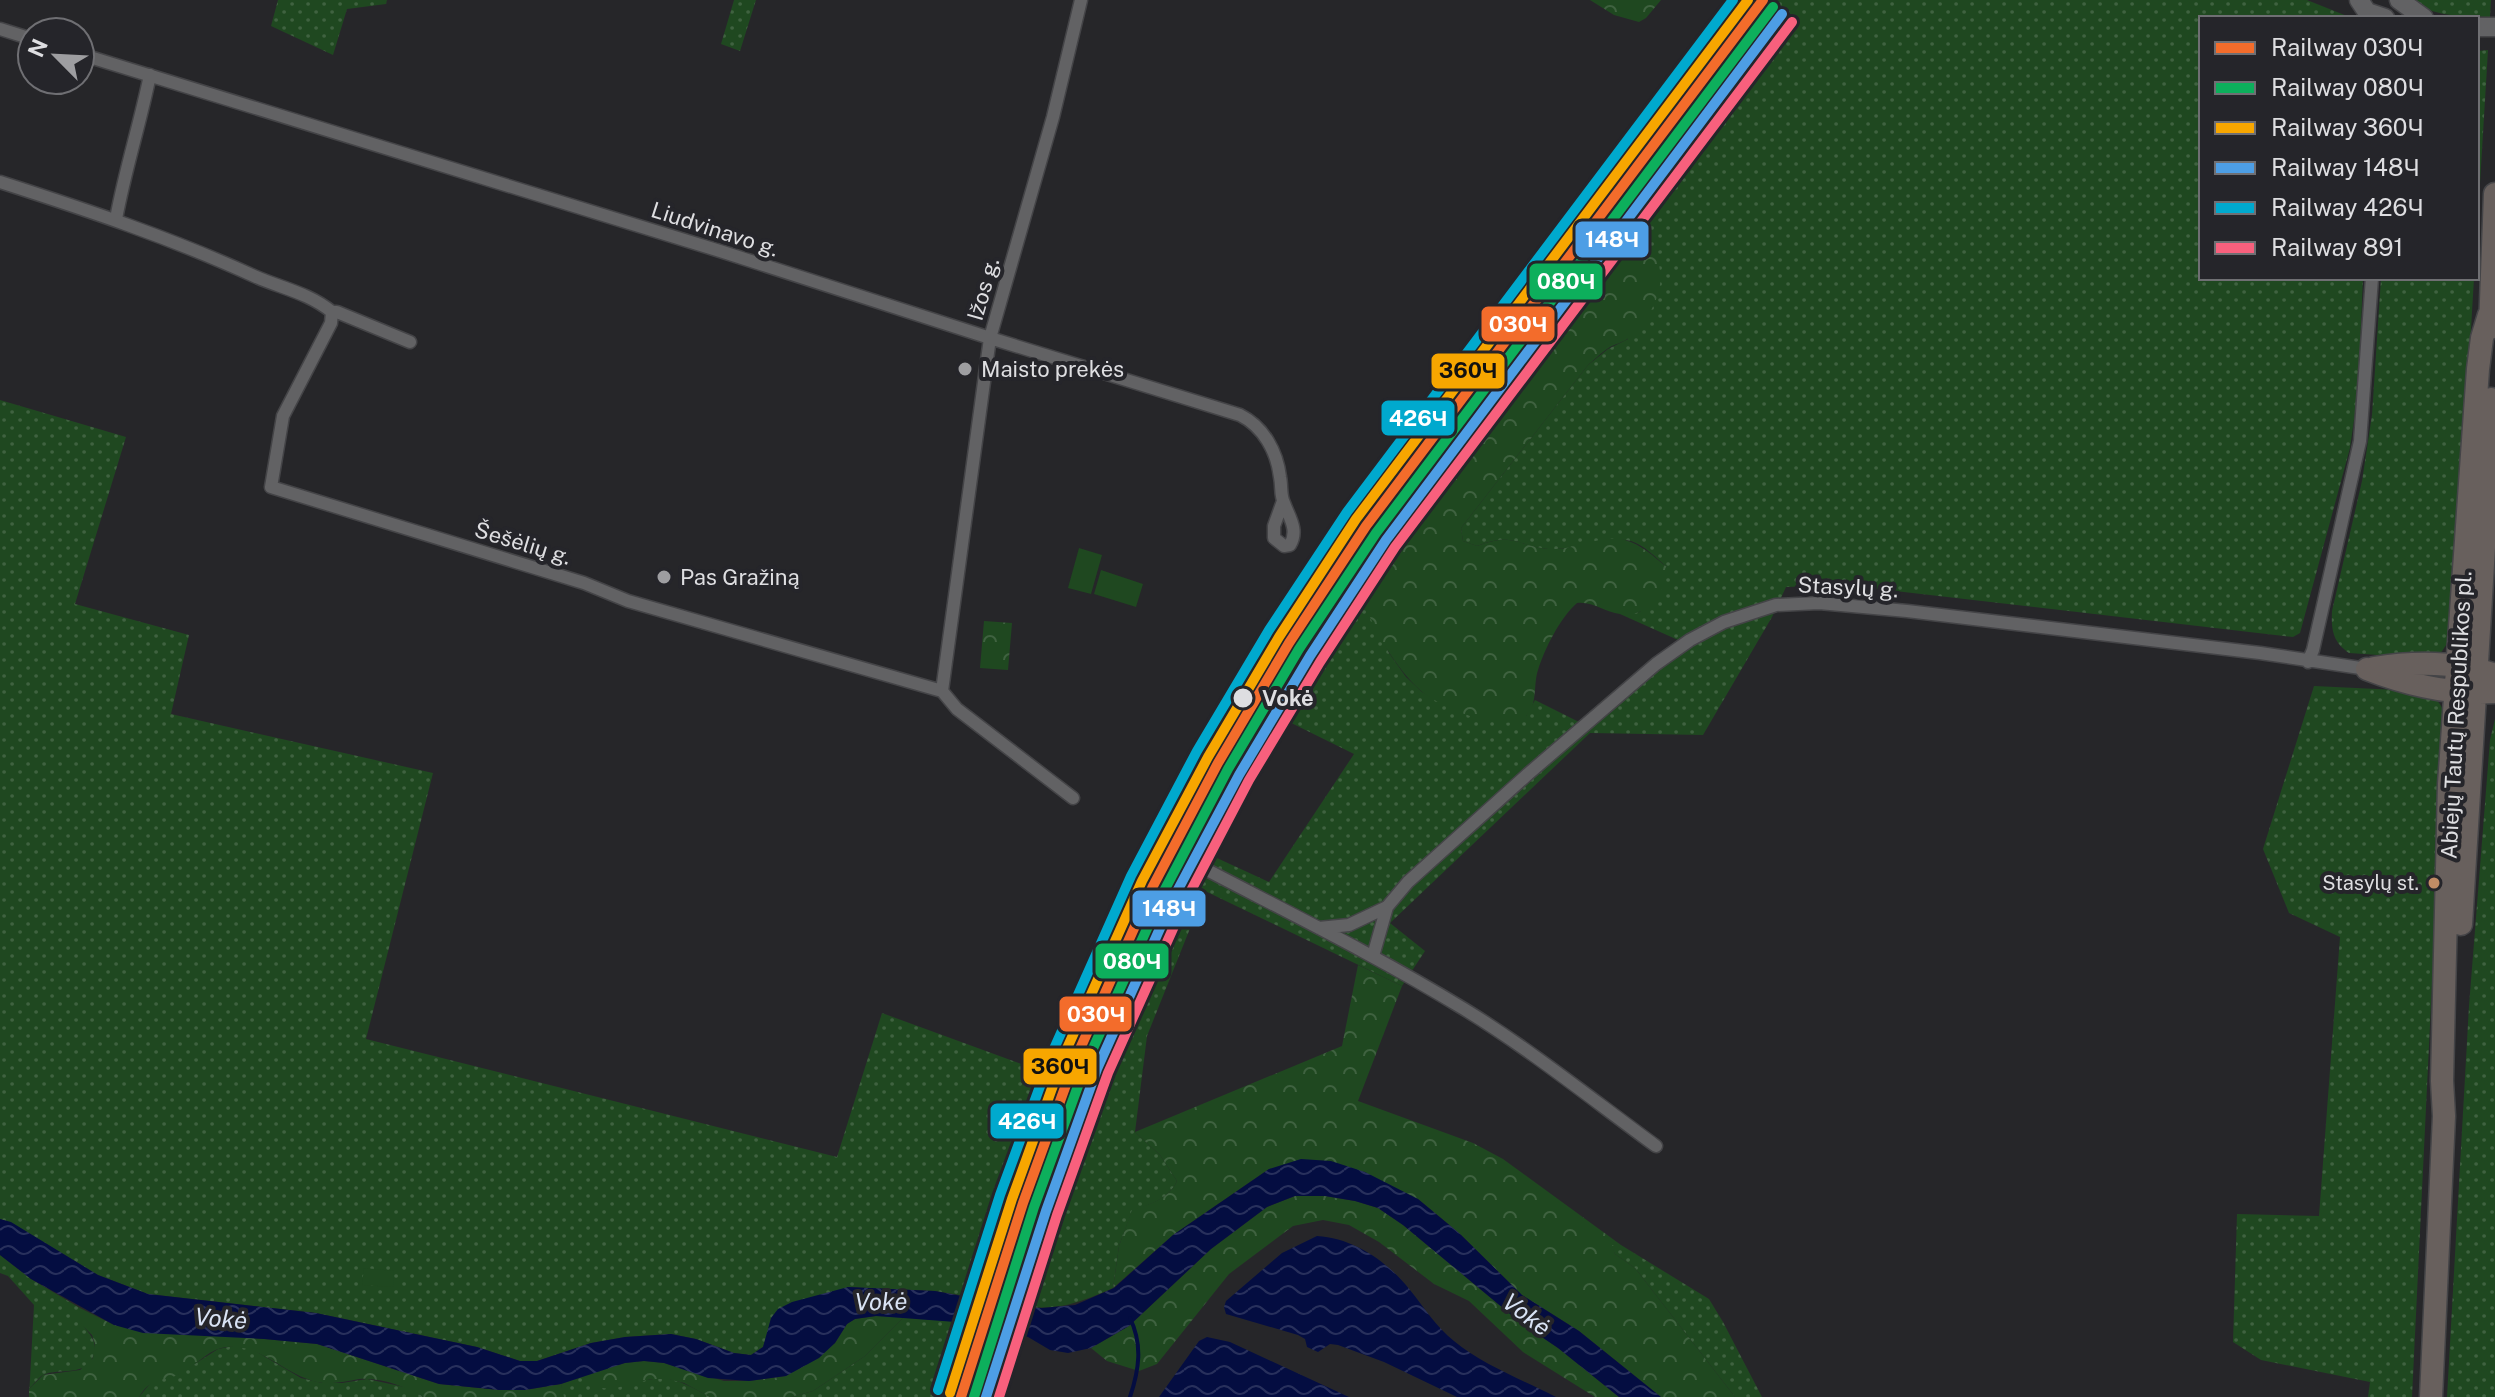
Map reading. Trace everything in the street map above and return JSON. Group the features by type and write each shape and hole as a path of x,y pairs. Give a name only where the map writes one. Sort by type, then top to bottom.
{"highway":[{"name":"Abiejų Tautų Respublikos pl.","path":"2431,1397 2444,1116 2451,1082 2476,670 2478,369 2489,315 2495,194"},
{"path":"2367,669 2391,666 2476,670"},
{"path":"2367,669 2416,684 2475,691"}],"main road":[{"path":"2381,10 2413,16"}],"street":[{"name":"Ižos g.","path":"942,691 990,338 1053,117 1081,0"},
{"name":"Liudvinavo g.","path":"96,59 1195,399 1250,420 1268,440 1280,475 1283,501"},
{"path":"116,219 125,169 138,134 150,75"},
{"path":"0,182 116,219 303,294 332,312 410,342"},
{"path":"2308,662 2360,441 2372,280"},
{"name":"Šešėlių g.","path":"332,312 331,323 283,416 271,487 584,583 635,603 942,691"},
{"name":"Stasylų g.","path":"1373,956 1387,907 1408,882 1656,664 1690,640 1724,622 1776,605 1847,604 2260,653 2367,669"},
{"path":"942,691 957,709 1073,798"},
{"path":"1186,859 1373,956 1465,1009 1521,1046 1656,1146"},
{"path":"1319,928 1349,925 1387,907"}],"green space":[{"path":"278,0 387,0 386,4 347,9 333,55 271,26"},
{"path":"734,0 756,0 740,51 721,44"},
{"path":"1590,0 1661,0 1639,22 1614,15"},
{"path":"1768,0 2307,0 2347,16 2199,16 2199,280 2363,280 2358,392 2350,448 2300,633 2293,637 1843,585 1786,587 1772,617 1703,735 1590,733 1390,923 1425,951 1402,986 1205,891 1147,1036 1135,1132 1160,1155 1177,1181 1174,1187 1164,1197 1132,1211 1119,1246 1113,1288 1056,1307 996,1302 1053,1129 1099,1015 1180,841 1269,882 1354,754 1259,707 1389,506","holes":["1624,236 1635,236 1628,339 1608,349 1588,365 1461,528 1463,541 1477,546 1510,540 1544,549 1613,540 1636,543 1667,567 1640,612 1620,614 1678,640 1579,722 1535,700 1526,716 1449,707 1422,692 1406,677 1389,653 1364,601 1363,585 1399,524"]},
{"path":"2408,0 2491,0 2490,17 2457,16 2418,6"},
{"path":"2488,50 2479,200 2479,51"},
{"path":"1624,236 1645,242 1659,264 1660,287 1652,309 1630,337 1607,349 1588,365 1461,528 1463,541 1477,546 1511,540 1556,549 1599,540 1625,540 1642,548 1667,567 1663,586 1647,608 1630,614 1577,603 1559,625 1545,652 1532,706 1526,716 1503,723 1456,711 1420,690 1390,654 1366,606 1365,580 1379,552 1401,521"},
{"path":"2381,280 2474,280 2453,635 2440,654 2422,658 2349,653 2334,635 2332,611 2362,481 2372,415"},
{"path":"0,400 126,437 75,604 189,635 171,714 433,773 366,1039 837,1157 882,1013 1054,1076 978,1298 935,1291 848,1287 767,1336 763,1347 751,1355 671,1334 591,1343 537,1361 520,1361 477,1347 316,1313 148,1294 98,1275 0,1219"},
{"path":"1079,548 1102,555 1091,594 1068,588"},
{"path":"1101,570 1143,584 1136,607 1094,594"},
{"path":"984,621 1012,623 1008,670 980,668"},
{"path":"2314,686 2419,691 2436,699 2445,715 2412,1397 2368,1397 2370,1382 2261,1360 2233,1342 2237,1214 2319,1216 2340,937 2289,913 2263,849"},
{"path":"2495,719 2495,1397 2447,1397 2469,1006 2490,740"},
{"path":"1358,965 1402,986 1358,1101 1473,1143 1503,1159 1621,1245 1612,1245 1615,1254 1635,1268 1735,1397 1661,1397 1579,1331 1522,1295 1459,1233 1418,1199 1269,1169 1173,1235 1113,1288 1119,1246 1132,1210 1164,1197 1177,1181 1160,1155 1135,1132 1342,1046"},
{"path":"1295,1196 1325,1196 1378,1208 1619,1397 1595,1397 1523,1352 1469,1301 1434,1284 1379,1242 1349,1225 1323,1220 1293,1226 1229,1274 1157,1364 1139,1371 1107,1361 1091,1348 1129,1326 1211,1249 1267,1207"},
{"path":"1611,1245 1621,1245 1709,1299 1762,1397 1735,1397 1635,1268 1615,1254"},
{"path":"0,1255 31,1279 80,1308 80,1321 91,1335 95,1347 85,1366 43,1375 29,1389 34,1305 8,1276 0,1273"},
{"path":"364,1268 394,1271 393,1287 362,1285"},
{"path":"80,1308 114,1325 317,1344 439,1384 525,1390 561,1384 564,1397 424,1397 384,1381 359,1379 323,1383 297,1375 248,1349 235,1347 216,1350 180,1374 153,1382 139,1397 29,1397 29,1389 43,1375 80,1370 93,1358 95,1344 77,1316"},
{"path":"904,1317 969,1323 944,1397 791,1397 813,1391 865,1356"},
{"path":"904,1317 865,1356 813,1391 791,1397 710,1397 684,1383 668,1379 602,1388 593,1382 589,1373 644,1361 664,1363 724,1381 786,1376 835,1343 847,1324 855,1319"},
{"path":"234,1346 252,1349 301,1378 322,1383 367,1379 409,1388 424,1397 139,1397 153,1380 179,1374 218,1349"},
{"path":"589,1373 604,1384 669,1379 710,1397 563,1397 561,1384"}],"water":[{"path":"1301,1159 1331,1161 1365,1172 1418,1199 1459,1233 1522,1295 1579,1331 1661,1397 1619,1397 1521,1323 1403,1225 1378,1208 1325,1196 1295,1196 1267,1207 1211,1249 1129,1326 1091,1348 1068,1353 1050,1350 1028,1337 969,1323 876,1316 855,1319 847,1324 835,1343 819,1358 786,1376 749,1381 708,1378 664,1363 644,1361 625,1363 561,1384 525,1390 439,1384 317,1344 143,1333 114,1325 31,1279 0,1255 0,1219 11,1222 98,1275 148,1294 316,1313 477,1347 520,1361 537,1361 591,1343 671,1334 751,1355 763,1347 771,1318 778,1309 792,1302 848,1287 935,1291 1021,1307 1075,1305 1114,1288 1173,1235 1269,1169"},
{"path":"1317,1236 1344,1241 1381,1261 1436,1323 1465,1350 1556,1397 1457,1397 1384,1362 1338,1345 1330,1344 1318,1352 1307,1347 1305,1339 1298,1335 1226,1314 1226,1301 1282,1253"},
{"path":"1207,1337 1230,1342 1349,1397 1159,1397 1199,1341"}],"pier":[{"path":"979,1294 997,1299 986,1331 968,1327"}],"waterway":[{"path":"1130,1318 1137,1338 1138,1358 1130,1397"}],"rail line":[{"name":"426Ч","path":"938,1390 1000,1195 1053,1051 1131,876 1197,751 1269,630 1347,512 1733,0"},
{"name":"360Ч","path":"950,1393 1012,1199 1064,1055 1142,881 1208,757 1279,637 1356,519 1748,0"},
{"name":"030Ч","path":"961,1397 1023,1203 1075,1060 1153,886 1218,763 1289,643 1366,526 1763,0"},
{"name":"080Ч","path":"974,1397 1034,1207 1086,1064 1164,891 1228,769 1299,649 1376,533 1773,7"},
{"name":"148Ч","path":"986,1397 1046,1211 1097,1069 1174,897 1239,775 1310,656 1386,540 1782,14"},
{"name":"891","path":"999,1397 1057,1215 1108,1073 1185,902 1249,780 1320,662 1395,547 1792,22"}],"place":[{"name":"Maisto prekės","path":"965,369"},
{"name":"Pas Gražiną","path":"664,577"},
{"name":"Vokė","path":"1243,698"},
{"name":"Stasylų st.","path":"2434,883"}]}
